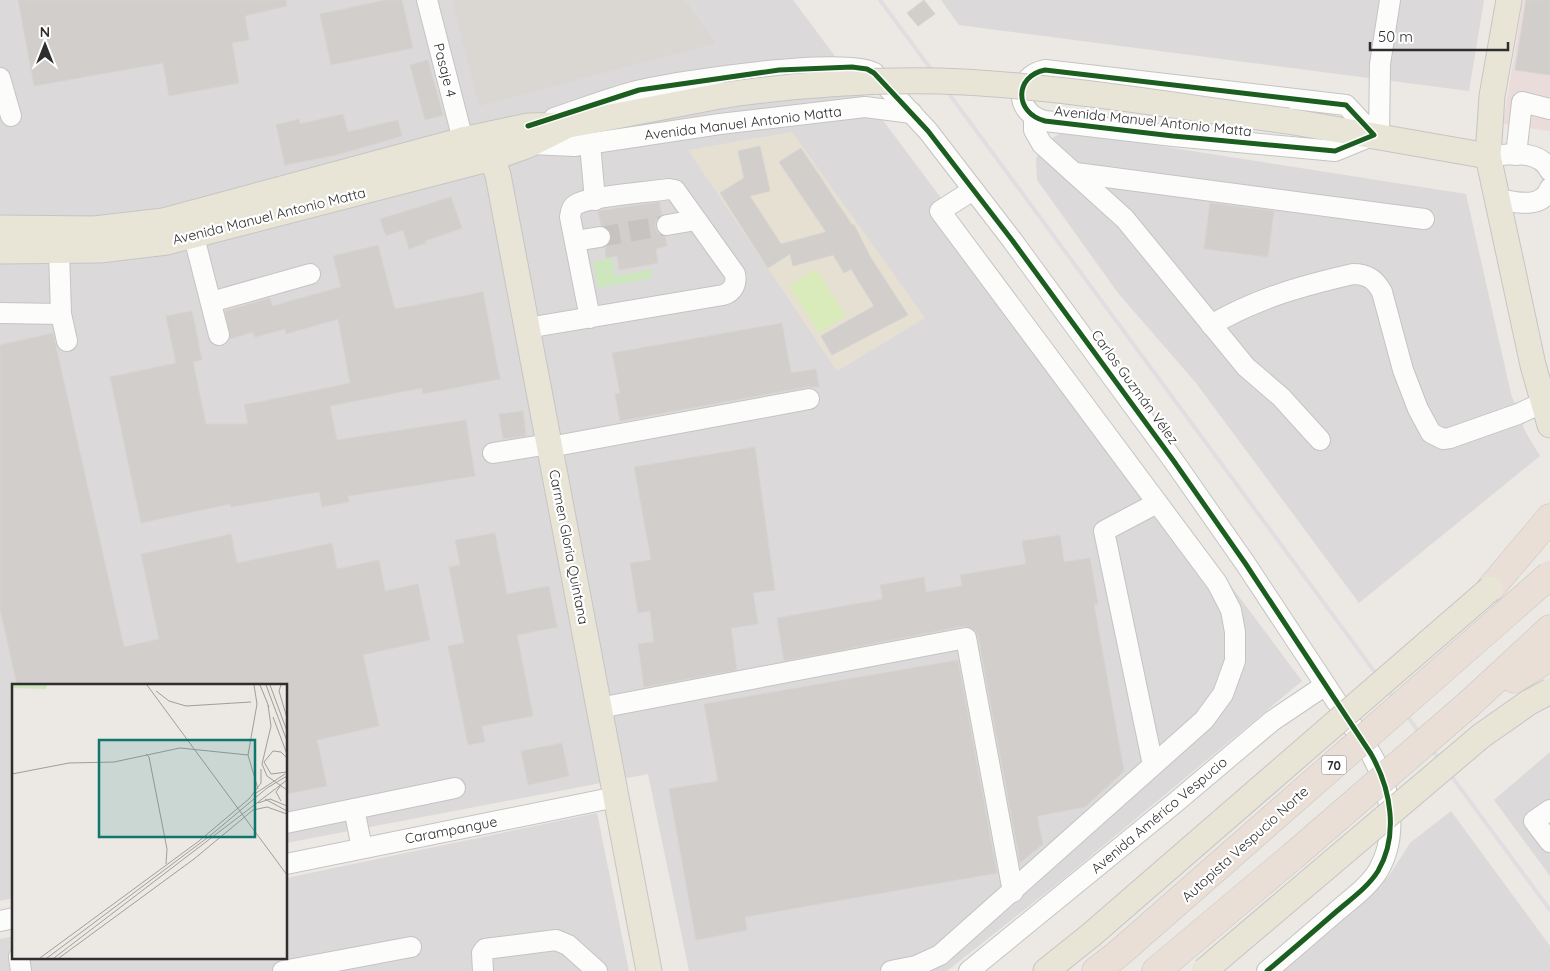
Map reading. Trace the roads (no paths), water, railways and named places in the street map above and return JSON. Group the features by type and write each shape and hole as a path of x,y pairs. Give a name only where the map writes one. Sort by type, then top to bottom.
{"highway":[{"path":"1490,589 1550,518"},
{"name":"Autopista Vespucio Norte","path":"1096,971 1118,954 1550,575"},
{"path":"1156,971 1470,704 1550,629"},
{"path":"1470,704 1550,656"}],"main road":[{"path":"1509,0 1492,96 1488,156 1546,414"},
{"name":"Avenida Manuel Antonio Matta","path":"0,228 94,229 163,221 463,140 530,135 569,125 726,96 855,82 962,82 1016,86 1288,121 1488,156"},
{"name":"Avenida Manuel Antonio Matta","path":"0,250 59,252 141,247 194,237 492,158 530,135"},
{"path":"463,140 492,158"},
{"name":"Carmen Gloria Quintana","path":"492,158 498,175 649,971"},
{"path":"1046,971 1091,935 1550,539"},
{"path":"1204,971 1481,736 1522,707 1550,692"}],"street":[{"name":"Pasaje 4","path":"427,0 463,140"},
{"path":"1377,136 1380,64 1390,0"},
{"name":"Avenida Manuel Antonio Matta","path":"530,135 639,90 762,72 831,67 867,69 874,73 912,113"},
{"name":"Avenida Manuel Antonio Matta","path":"1046,70 1346,105 1377,136 1335,151 1119,130 1034,118 1024,106 1022,91 1028,79 1039,71 1046,70"},
{"path":"0,78 11,116"},
{"path":"1516,154 1522,102 1550,109"},
{"name":"Avenida Manuel Antonio Matta","path":"530,135 574,146 720,124 865,107 912,113"},
{"name":"Carlos Guzmán Vélez","path":"912,113 974,190 1185,476 1245,563 1324,686"},
{"path":"1034,118 1034,130 1042,144 1125,219 1246,367 1281,396 1320,440"},
{"path":"590,144 596,200"},
{"path":"1488,156 1516,154 1538,158 1545,162 1550,171"},
{"path":"1076,173 1424,219"},
{"path":"1497,199 1536,202 1543,198 1550,188"},
{"path":"527,328 590,318 723,295 731,291 735,283 735,274 675,190 669,189 577,203 572,208 570,217 590,318"},
{"path":"891,971 916,966 940,955 1204,720 1223,694 1235,661 1231,610 1217,583 940,211 974,190"},
{"path":"667,225 696,220"},
{"path":"194,237 219,335"},
{"path":"575,241 600,237"},
{"path":"59,252 61,314 67,341"},
{"path":"210,302 310,274"},
{"path":"1211,325 1244,307 1289,289 1360,274 1372,279 1382,292 1410,390 1428,427 1437,437 1450,438 1518,414 1546,414"},
{"path":"0,313 61,314"},
{"path":"492,453 550,446 809,399"},
{"path":"1153,765 1104,531 1157,503"},
{"path":"599,708 966,638 1013,892"},
{"path":"1268,971 1367,884 1382,864 1389,840 1390,805 1381,775 1371,754 1324,686"},
{"name":"Avenida Américo Vespucio","path":"969,971 1272,721 1324,686"},
{"path":"288,823 455,788"},
{"name":"Carampangue","path":"288,864 616,797"},
{"path":"354,809 362,848"},
{"path":"1550,810 1534,820 1550,842"},
{"path":"483,971 482,953 485,949 556,940 568,945 597,971"},
{"path":"283,971 411,946"},
{"path":"19,958 21,971"}],"tunnel":[{"path":"600,237 667,225"}],"railway":[{"path":"880,0 1550,910"}]}
